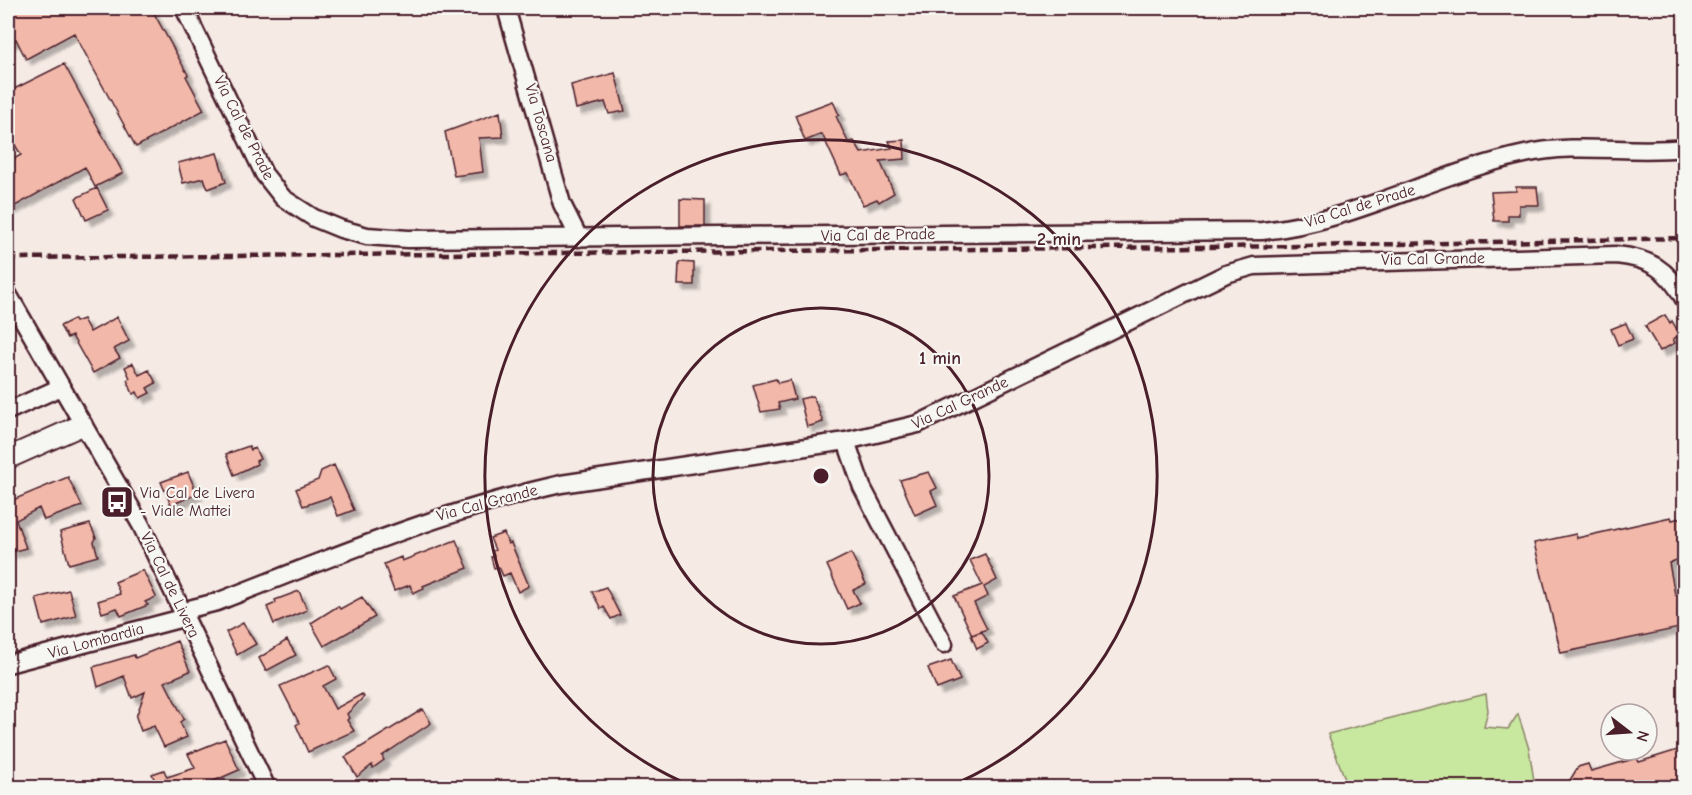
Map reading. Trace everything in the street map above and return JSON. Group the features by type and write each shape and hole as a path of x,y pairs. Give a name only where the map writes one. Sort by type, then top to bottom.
{"main road":[{"path":"8,458 82,425"}],"street":[{"name":"Via Cal de Prade","path":"184,8 264,174 283,198 314,218 368,236 408,239 579,238 1268,230 1326,218 1523,154 1564,147 1655,151 1684,148"},
{"name":"Via Toscana","path":"506,8 562,204 579,238"},
{"name":"Via Cal Grande","path":"184,615 193,608 217,602 429,519 514,494 561,484 846,441 918,424 1226,274 1254,266 1616,255 1641,258 1657,266 1671,278 1684,299"},
{"name":"Via Cal de Livera","path":"8,294 141,525 267,788"},
{"path":"8,411 61,387"},
{"path":"846,441 862,487 944,644"},
{"name":"Via Lombardia","path":"8,664 179,619 184,615"}],"green space":[{"path":"1486,694 1488,711 1484,727 1508,729 1518,714 1529,749 1535,787 1348,787 1328,734"}],"building":[{"path":"8,8 151,8 188,75 186,76 204,110 136,147 74,33 26,59 16,39 8,43"},
{"path":"64,64 123,173 95,187 85,167 8,210 8,162 21,155 8,133 8,92"},
{"path":"615,73 625,111 609,114 605,102 576,109 571,85"},
{"path":"833,101 839,115 836,116 848,142 854,141 861,153 892,148 889,141 904,140 905,159 880,161 894,193 879,202 877,199 863,205 848,173 841,175 822,134 805,141 795,115"},
{"path":"500,112 503,137 479,138 483,172 454,176 445,132"},
{"path":"217,153 226,182 208,189 204,178 183,183 178,163"},
{"path":"1516,187 1537,187 1539,205 1519,205 1519,215 1508,215 1508,221 1494,221 1491,192 1516,191"},
{"path":"97,188 108,210 86,220 76,198"},
{"path":"680,199 705,200 705,226 680,226"},
{"path":"679,262 694,263 694,285 678,285"},
{"path":"1665,315 1670,323 1672,321 1680,335 1673,339 1675,343 1660,351 1645,326"},
{"path":"117,317 129,341 114,349 120,358 93,373 72,336 67,338 60,326 74,319 75,322 83,319 90,332"},
{"path":"1626,323 1633,339 1618,345 1611,329"},
{"path":"133,363 139,375 149,370 156,383 147,388 150,393 140,398 137,392 133,394 127,380 130,378 125,367"},
{"path":"776,379 778,383 790,380 795,399 778,403 780,409 761,412 753,385"},
{"path":"813,396 823,422 807,427 800,399"},
{"path":"249,446 251,450 255,448 260,459 256,461 257,464 234,475 226,454"},
{"path":"334,465 354,510 338,516 330,497 303,506 296,489 318,480 321,471"},
{"path":"188,472 197,494 171,505 161,482"},
{"path":"929,472 937,488 931,491 937,505 915,515 900,480"},
{"path":"68,477 82,506 44,520 39,508 16,520 26,548 11,552 8,540 8,502"},
{"path":"1671,517 1672,520 1684,517 1684,557 1669,563 1675,595 1684,594 1684,627 1561,653 1534,543 1576,534 1577,538"},
{"path":"90,524 96,538 94,542 98,556 69,564 60,532"},
{"path":"504,533 508,544 511,543 529,586 518,592 510,573 503,576 499,567 494,568 491,557 494,556 492,551 495,550 490,538"},
{"path":"456,540 468,568 423,586 424,588 413,593 410,585 394,591 384,564 401,557 402,561"},
{"path":"851,553 866,584 853,590 860,603 847,609 827,565"},
{"path":"985,554 997,580 984,587 988,596 974,603 987,629 972,635 954,596 982,585 970,560"},
{"path":"143,570 156,597 145,602 148,605 121,616 117,608 102,613 98,601 120,594 115,582"},
{"path":"606,587 620,615 611,619 604,607 601,609 592,592"},
{"path":"69,590 76,616 43,625 36,598"},
{"path":"299,591 307,610 274,624 267,607 276,603 275,600"},
{"path":"362,597 375,617 324,646 311,623 338,606 340,609"},
{"path":"243,623 256,644 237,655 226,632"},
{"path":"982,632 988,643 977,649 971,635"},
{"path":"287,640 296,655 266,671 259,658"},
{"path":"177,641 190,671 165,682 184,719 180,722 187,737 164,747 154,726 141,731 136,717 145,692 132,698 124,676 98,687 93,667 134,655 135,658"},
{"path":"951,660 960,680 937,689 928,668"},
{"path":"329,665 336,679 323,686 335,709 362,694 364,697 347,714 349,718 347,720 354,731 308,752 296,725 299,723 280,686"},
{"path":"423,709 431,723 382,756 384,760 373,768 372,765 357,777 345,757"},
{"path":"225,739 239,770 198,788 141,788 141,785 155,781 152,774 164,770 167,777 195,768 188,754"},
{"path":"1684,748 1684,788 1565,788 1578,767 1588,764 1591,771 1623,762 1659,762 1659,756"}],"railway":[{"path":"8,258 1307,246 1684,238"}],"place":[{"name":"Via Cal de Livera - Viale Mattei","path":"117,502"}]}
